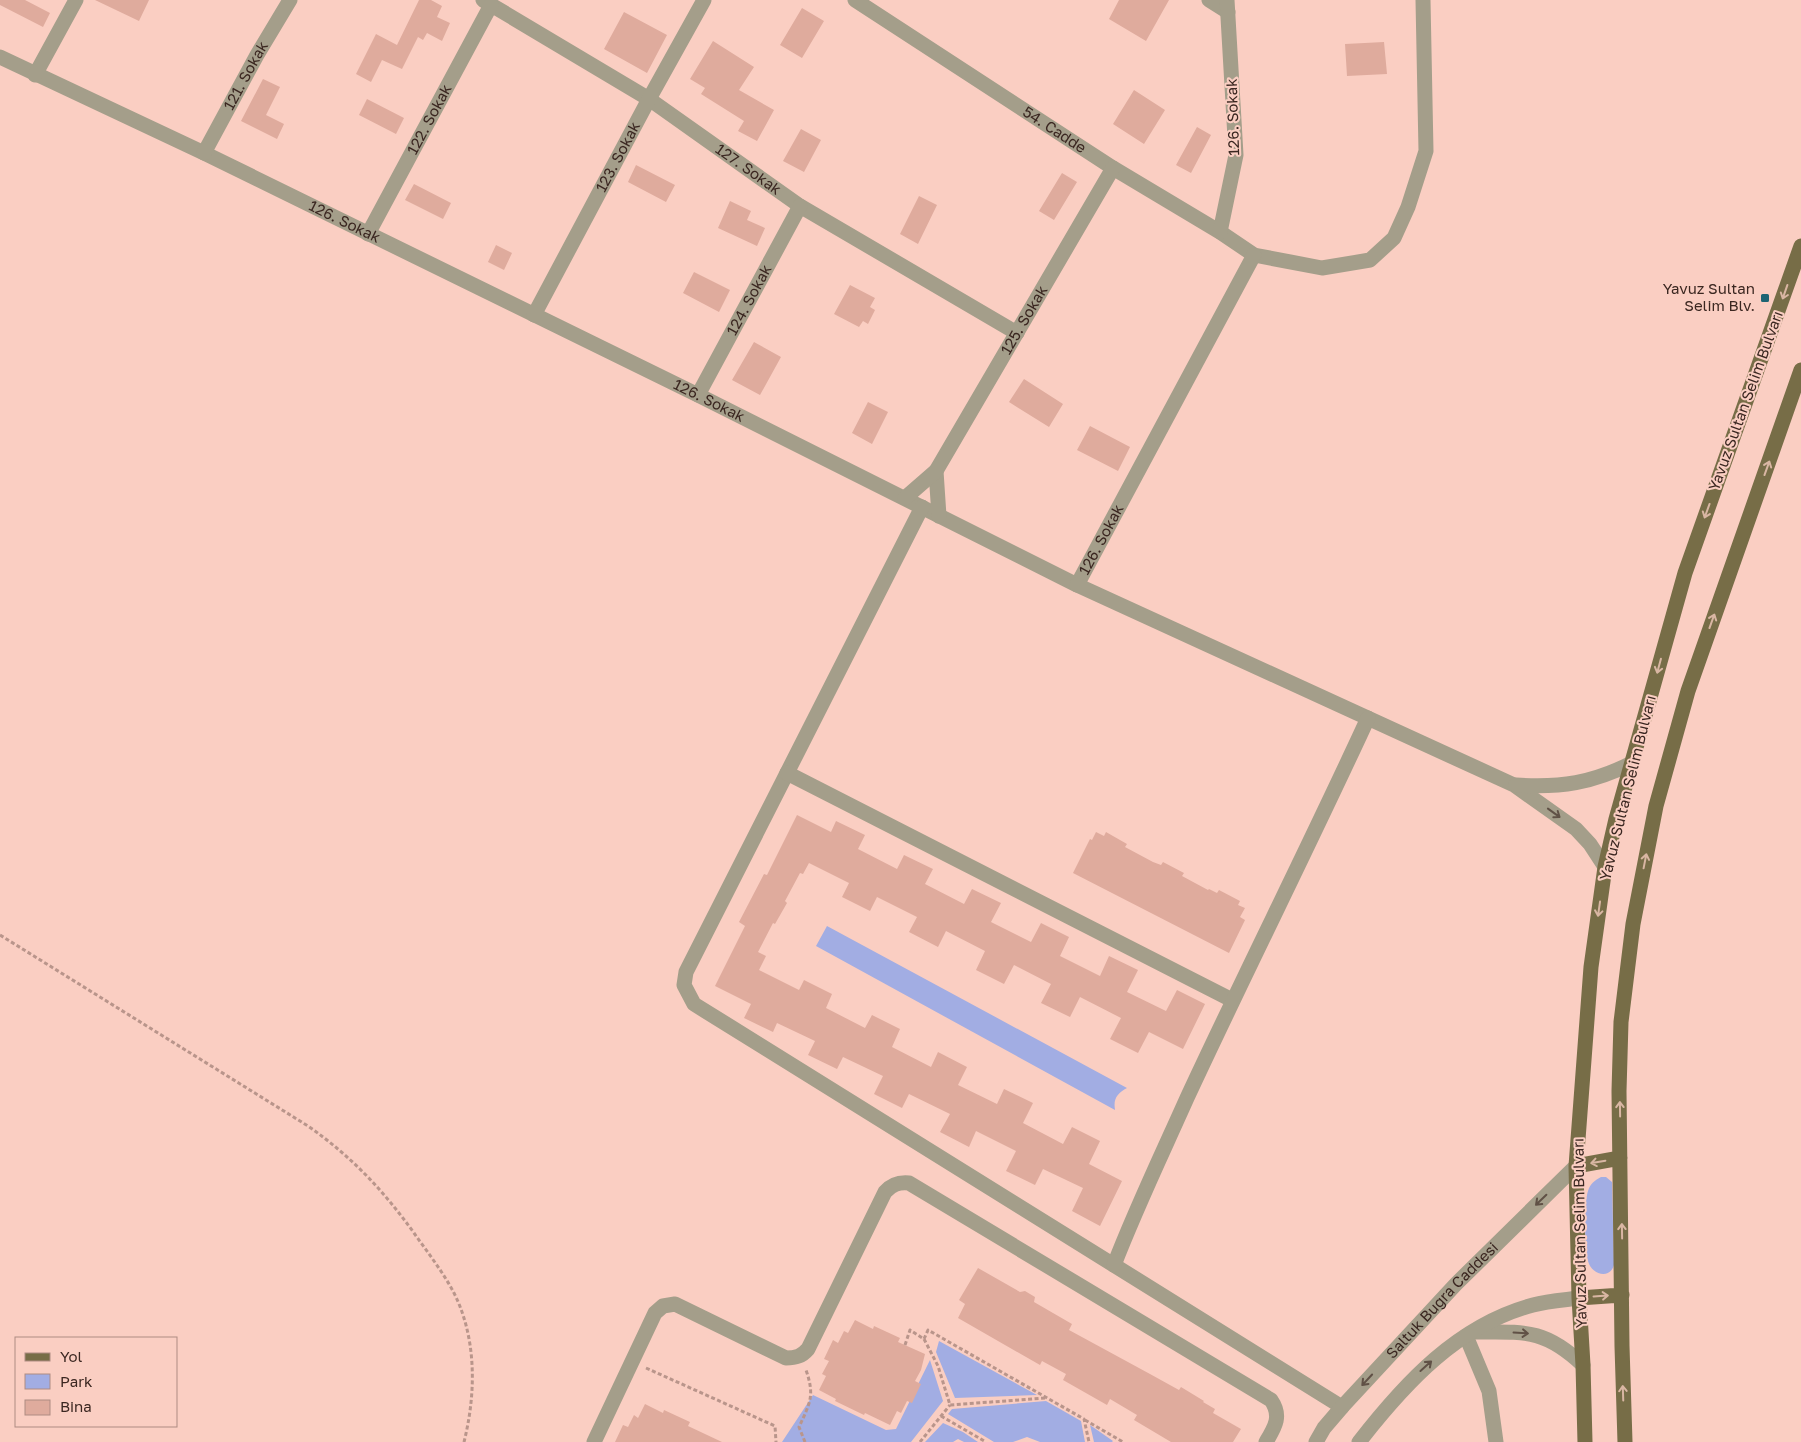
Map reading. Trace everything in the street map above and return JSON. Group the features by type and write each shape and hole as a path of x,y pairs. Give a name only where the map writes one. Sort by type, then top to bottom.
{"main road":[{"name":"Yavuz Sultan Selim Bulvarı","path":"1585,1442 1576,1166 1591,968 1605,867 1616,819 1685,573 1801,246"},
{"name":"Yavuz Sultan Selim Bulvarı","path":"1625,1442 1619,1092 1621,1022 1633,924 1656,806 1688,691 1801,370"},
{"path":"1576,1166 1620,1158"},
{"path":"1579,1298 1622,1295"}],"street":[{"path":"36,74 76,0"},
{"name":"121. Sokak","path":"204,153 257,55 290,0"},
{"name":"123. Sokak","path":"534,315 704,0"},
{"name":"54. Cadde","path":"856,0 1113,168 1220,232 1254,255"},
{"path":"1209,0 1228,6"},
{"path":"1254,255 1322,268 1370,260 1394,238 1408,207 1426,151 1423,0"},
{"name":"127. Sokak","path":"487,2 649,99 800,206 1017,333"},
{"name":"122. Sokak","path":"368,234 487,2"},
{"name":"126. Sokak","path":"1220,232 1236,155 1228,6"},
{"name":"126. Sokak","path":"0,57 204,153 698,395 1077,585 1254,255"},
{"name":"125. Sokak","path":"905,498 936,471 1113,168"},
{"name":"124. Sokak","path":"698,395 800,206"},
{"path":"936,471 939,516"},
{"path":"922,507 686,972 684,985 694,1004 1342,1407"},
{"path":"1077,585 1514,785 1576,829 1590,844 1605,867"},
{"path":"1114,1265 1133,1215 1232,1000 1310,844 1368,718"},
{"path":"1514,785 1560,785 1585,781 1609,775 1632,763"},
{"path":"787,773 1232,1000"},
{"name":"Saltuk Buğra Caddesi","path":"1316,1442 1324,1428 1342,1407 1456,1284 1576,1166"},
{"path":"594,1442 655,1313 664,1306 675,1304 786,1358 801,1355 808,1349 885,1192 895,1184 909,1182 1271,1400 1277,1412 1277,1419 1276,1426 1266,1442"},
{"path":"1359,1442 1412,1379 1440,1354 1469,1334 1496,1319 1526,1307 1579,1298"},
{"path":"1469,1334 1532,1333 1558,1345 1583,1365"},
{"path":"1469,1334 1489,1390 1496,1442"}],"path":[{"path":"0,935 308,1126 329,1141 367,1175 398,1211 447,1280 462,1312 470,1342 472,1378 471,1402 464,1442"},
{"path":"905,1345 910,1330 924,1338 938,1366 950,1405"},
{"path":"924,1338 928,1330 1084,1419 1117,1441 1123,1442"},
{"path":"801,1355 812,1385 809,1406 799,1427 805,1442"},
{"path":"632,1362 774,1426 776,1442"},
{"path":"920,1442 950,1405 1047,1398"},
{"path":"942,1416 986,1442"},
{"path":"1084,1419 1089,1442"}],"green space":[{"path":"827,926 1127,1088 1117,1096 1115,1110 816,946"},
{"path":"1601,1177 1606,1177 1612,1182 1614,1265 1606,1274 1598,1273 1591,1268 1586,1249 1585,1227 1588,1191 1590,1186"},
{"path":"939,1341 1037,1395 955,1398 936,1352"},
{"path":"930,1360 943,1401 911,1442 782,1442 813,1395 886,1430 896,1429"},
{"path":"1046,1401 1081,1421 1085,1442 1040,1442 1027,1437 1013,1442 994,1442 948,1414 952,1409"},
{"path":"943,1423 963,1432 978,1442 964,1442 958,1439 953,1442 925,1442"},
{"path":"1090,1425 1113,1441 1094,1442"}],"building":[{"path":"0,0 25,0 50,13 43,27 0,5"},
{"path":"95,0 149,0 139,21"},
{"path":"419,0 431,0 442,6 437,17 450,23 442,41 427,33 423,40 418,37 402,69 382,60 371,82 356,74 376,34 397,45"},
{"path":"1119,0 1169,0 1146,41 1109,19"},
{"path":"802,8 824,21 802,58 780,45"},
{"path":"624,12 667,35 647,73 604,49"},
{"path":"713,41 754,67 739,90 774,110 757,141 738,131 744,121 701,94 705,88 690,79"},
{"path":"1384,42 1387,74 1347,76 1345,44"},
{"path":"263,79 280,87 266,115 284,124 277,139 241,121"},
{"path":"1134,90 1165,110 1144,144 1113,124"},
{"path":"367,99 404,118 396,134 359,115"},
{"path":"1197,127 1211,135 1191,173 1176,165"},
{"path":"801,129 821,140 804,172 783,161"},
{"path":"636,165 675,185 666,202 628,182"},
{"path":"1062,173 1077,182 1054,220 1039,211"},
{"path":"414,184 451,203 443,219 405,200"},
{"path":"919,196 937,205 918,244 900,234"},
{"path":"730,201 751,211 747,220 765,228 757,246 718,228"},
{"path":"496,245 512,253 504,270 488,262"},
{"path":"694,272 730,290 719,312 683,293"},
{"path":"850,285 875,298 870,307 875,310 868,324 863,321 859,327 834,314"},
{"path":"754,342 781,357 760,395 732,380"},
{"path":"1024,379 1063,404 1049,427 1009,402"},
{"path":"868,402 888,412 872,444 852,433"},
{"path":"1090,426 1130,447 1118,471 1077,450"},
{"path":"797,815 831,832 836,821 865,835 858,849 897,869 904,855 933,869 925,884 964,904 972,889 1001,903 991,922 1031,942 1041,923 1069,937 1060,956 1100,976 1109,956 1138,970 1127,992 1166,1011 1177,990 1205,1004 1183,1049 1149,1032 1138,1053 1110,1039 1121,1018 1080,997 1070,1017 1041,1003 1051,984 1014,965 1004,984 976,970 985,951 946,931 938,947 909,932 917,917 877,897 870,911 842,897 849,883 809,863 803,874 800,873 785,901 787,903 775,924 773,923 758,952 766,956 759,970 799,990 804,980 832,994 826,1008 865,1028 872,1015 900,1029 892,1047 931,1067 938,1052 967,1067 958,1085 997,1104 1004,1089 1033,1103 1023,1123 1063,1144 1072,1127 1100,1141 1089,1164 1122,1181 1100,1226 1072,1211 1083,1188 1043,1169 1035,1185 1006,1171 1016,1151 976,1131 969,1147 940,1132 950,1114 909,1094 902,1108 874,1094 883,1076 843,1057 837,1069 808,1055 815,1041 777,1023 773,1032 744,1018 751,1004 715,986 745,926 739,922 764,874 767,875"},
{"path":"1096,832 1104,836 1106,832 1127,844 1125,847 1153,862 1161,865 1163,862 1184,873 1182,876 1208,890 1217,893 1219,890 1240,901 1238,905 1245,908 1240,917 1245,920 1229,953 1073,873 1090,839 1092,840"},
{"path":"978,1268 1020,1292 1025,1291 1035,1297 1034,1302 1072,1324 1069,1330 1179,1390 1181,1387 1204,1401 1215,1409 1213,1413 1241,1429 1233,1442 1171,1442 1134,1420 1137,1415 1110,1399 1107,1405 1063,1380 1066,1374 1042,1361 1040,1365 958,1318 965,1304 959,1300"},
{"path":"855,1320 873,1329 874,1326 900,1338 898,1342 925,1354 921,1370 915,1381 921,1384 912,1403 907,1401 901,1413 897,1411 890,1425 835,1401 836,1399 819,1390 826,1376 822,1374 829,1361 824,1359 833,1340 838,1343 844,1331 848,1333"},
{"path":"645,1404 663,1413 664,1410 690,1422 688,1426 722,1442 615,1442 623,1425 628,1427 634,1415 638,1418"}],"place":[{"name":"Yavuz Sultan Selim Blv.","path":"1765,298"}]}
